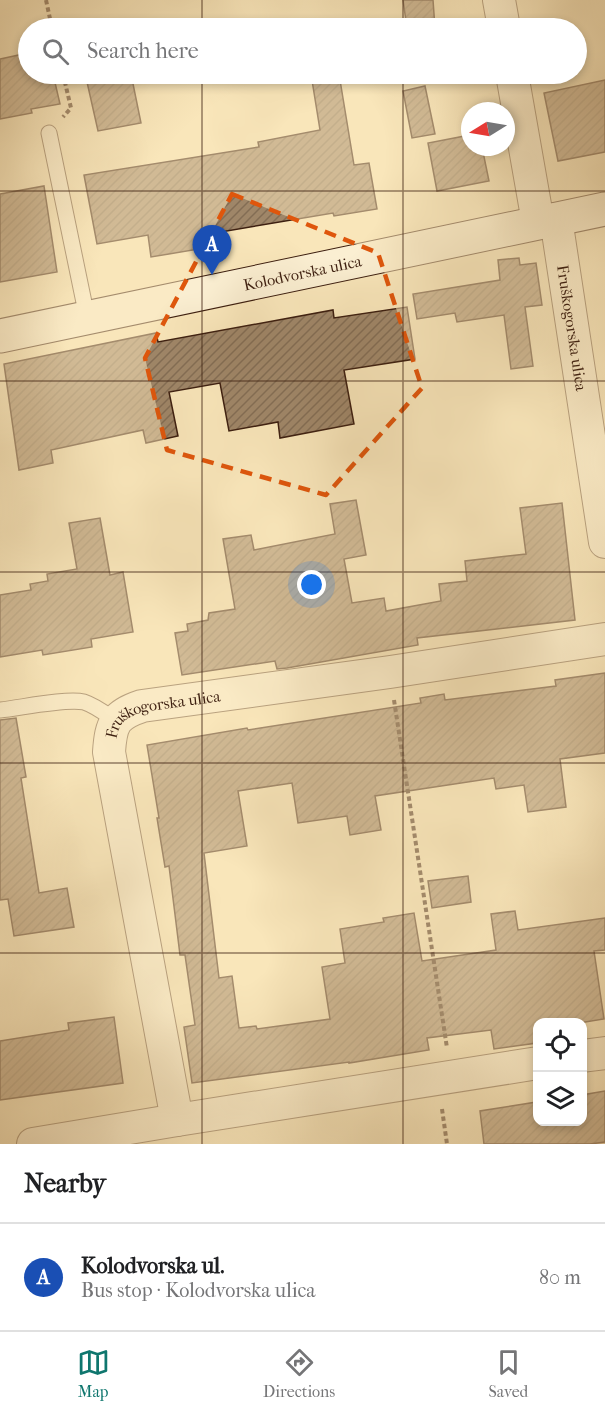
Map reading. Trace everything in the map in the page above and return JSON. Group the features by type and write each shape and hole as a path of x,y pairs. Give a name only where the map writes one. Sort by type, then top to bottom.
{"street":[{"path":"499,0 502,18"},
{"name":"Fruškogorska ulica","path":"514,84 547,221 605,542"},
{"name":"Kolodvorska ulica","path":"0,336 605,209"},
{"name":"Fruškogorska ulica","path":"177,1120 109,752 110,733 116,721 127,711 142,706 390,672 605,639"},
{"path":"587,1055 605,1053"},
{"path":"33,1144 533,1064"}],"lane":[{"path":"49,133 87,317"},
{"path":"0,710 67,701 82,702 99,709 116,721"}],"path":[{"path":"46,0 50,18"},
{"path":"49,133 71,108 65,84"},
{"path":"390,672 451,1076"}],"highlighted area":[{"path":"232,194 378,253 422,388 326,495 167,450 145,358"}],"building":[{"path":"403,0 433,0 434,18 406,18"},
{"path":"18,55 18,84 55,84 60,104 31,109 32,113 0,119 0,59"},
{"path":"605,80 605,152 558,161 544,93"},
{"path":"87,84 133,84 141,123 98,131"},
{"path":"313,84 341,84 354,165 369,163 377,209 334,216 333,213 197,236 199,249 151,257 148,235 97,244 84,175 259,147 258,142 320,130"},
{"path":"425,86 435,134 412,138 403,91"},
{"path":"461,137 461,156 484,156 489,181 437,191 428,143"},
{"path":"44,186 57,272 0,282 0,194"},
{"path":"519,258 520,265 536,263 542,305 525,307 533,366 511,369 504,315 457,322 455,313 417,319 413,294 500,280 498,260"},
{"path":"407,307 415,359 344,370 354,424 280,438 278,422 229,431 220,383 169,392 178,436 146,443 143,430 51,450 53,463 19,470 4,364 156,333 158,342 333,310 334,318"},
{"path":"356,500 366,555 344,559 352,603 384,598 386,611 441,601 439,584 467,581 465,561 526,554 520,508 562,503 575,620 417,638 418,645 287,668 277,669 275,661 182,675 175,633 188,631 187,624 208,620 209,613 235,609 223,539 251,535 254,550 335,534 330,504"},
{"path":"100,518 110,575 123,572 133,632 91,639 92,647 43,655 42,650 0,657 0,595 31,590 30,584 48,581 47,574 77,569 69,523"},
{"path":"605,673 605,753 560,759 566,807 528,812 524,785 496,789 494,778 375,796 381,830 350,835 347,816 298,823 292,783 238,791 247,846 204,853 219,978 232,976 239,1028 256,1026 257,1029 330,1019 322,967 345,963 340,929 384,922 383,918 414,913 422,961 496,950 491,914 515,911 518,930 605,918 605,950 594,951 604,1019 587,1022 587,1018 533,1018 533,1044 494,1049 491,1030 427,1038 429,1050 349,1063 192,1083 184,1027 195,1025 185,955 180,955 169,866 165,867 147,745 421,703 420,698 444,694 445,700 556,686 555,680"},
{"path":"16,718 26,777 21,778 39,893 67,888 74,927 14,936 8,899 0,900 0,720"},
{"path":"468,876 471,902 432,908 428,881"},
{"path":"114,1017 123,1083 0,1100 0,1041 69,1030 68,1023"},
{"path":"605,1091 605,1142 484,1144 480,1111 533,1103 533,1126 587,1126 587,1094"}],"place":[{"name":"Kolodvorska ul.","path":"212,275"}]}
